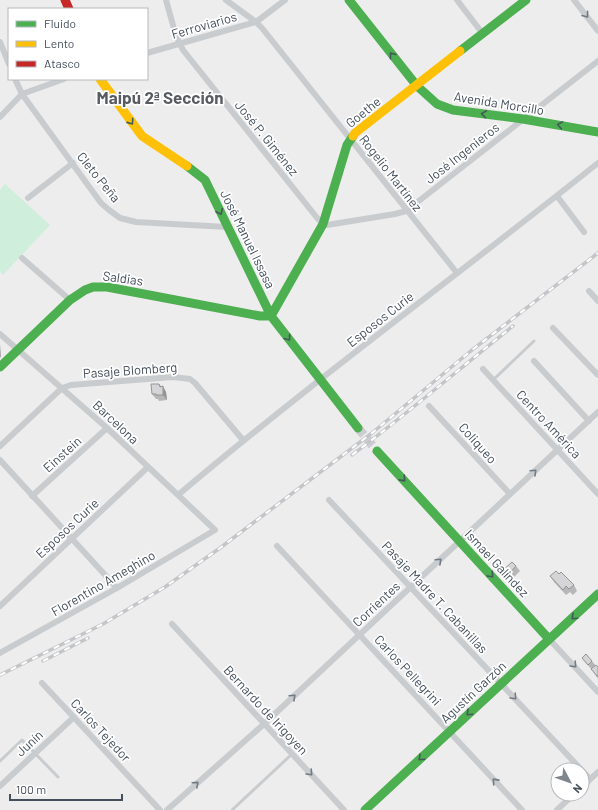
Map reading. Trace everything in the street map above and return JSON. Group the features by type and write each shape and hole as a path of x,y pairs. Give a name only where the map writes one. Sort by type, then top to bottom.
{"main road":[{"name":"Avenida Morcillo","path":"349,0 417,86 431,100 446,108 598,132"},
{"name":"Goethe","path":"271,316 324,224 350,139 526,0"},
{"name":"José Manuel Issasa","path":"101,80 142,136 202,176 205,180 271,316 358,428"},
{"name":"Saldias","path":"0,367 70,300 84,290 93,287 107,287 260,316 271,316"},
{"name":"Ismael Galíndez","path":"377,451 549,639"},
{"name":"Agustín Garzón","path":"365,810 598,594"}],"street":[{"name":"José P. Giménez","path":"166,0 179,43 324,224"},
{"name":"Rogelio Martínez","path":"226,0 256,22 457,273"},
{"name":"Ferroviarios","path":"148,53 256,22 285,0"},
{"path":"456,0 483,34"},
{"path":"574,0 598,31"},
{"path":"0,42 8,62"},
{"name":"José Ingenieros","path":"324,224 334,225 406,211 598,61"},
{"name":"Cleto Peña","path":"15,80 22,94 101,203 120,218 136,222 227,227"},
{"path":"0,117 22,94 61,80"},
{"path":"28,198 73,163"},
{"name":"Esposos Curie","path":"178,495 243,440 320,379 598,163"},
{"path":"557,196 584,232"},
{"path":"22,258 70,300"},
{"path":"589,291 598,301"},
{"path":"553,328 598,375"},
{"name":"Barcelona","path":"0,334 107,428 215,530"},
{"path":"534,361 589,421"},
{"name":"Centro América","path":"483,369 598,494"},
{"name":"Pasaje Blomberg","path":"62,388 72,385 173,377 190,379 200,388 243,440"},
{"path":"0,446 62,388"},
{"name":"Coliqueo","path":"429,406 510,494"},
{"name":"Corrientes","path":"167,810 264,724 598,412"},
{"name":"Einstein","path":"32,496 107,428"},
{"path":"0,460 117,588"},
{"name":"Esposos Curie","path":"0,606 148,467"},
{"name":"Pasaje Madre T. Cabanillas","path":"330,500 574,762"},
{"name":"Florentino Ameghino","path":"0,653 117,588 215,530"},
{"name":"Carlos Pellegrini","path":"277,546 522,810"},
{"name":"Bernardo de Irigoyen","path":"172,624 344,810"},
{"name":"Ismael Galíndez","path":"549,639 598,692"},
{"name":"Carlos Tejedor","path":"42,683 160,810"},
{"name":"Junín","path":"0,786 74,717"},
{"path":"590,779 598,772"},
{"path":"557,810 566,802"}],"lane":[{"path":"493,380 534,341"},
{"path":"0,761 22,740 58,777"},
{"path":"232,810 292,754"}],"green space":[{"path":"5,184 50,225 3,275 0,272 0,190"}],"building":[{"path":"151,384 159,384 160,387 163,386 163,395 152,394"},
{"path":"512,562 516,566 506,577 501,572"},
{"path":"556,571 559,574 561,572 574,585 569,589 566,586 563,590 550,576"},
{"path":"586,654 592,661 588,665 582,658"},
{"path":"596,665 598,667 598,677 591,669"}],"tunnel":[{"path":"358,428 377,451"}],"railway":[{"path":"0,675 103,624 165,587 220,548 372,433 472,350 598,253"},
{"path":"352,455 413,408 513,326"},
{"path":"43,661 88,638"}],"traffic: fast":[{"path":"349,0 417,86 437,104 453,110 523,119 598,132"},
{"path":"460,51 526,0"},
{"path":"0,367 70,300 85,290 93,287 107,287 260,316 271,316 323,224 347,145 353,136"},
{"path":"187,166 205,180 271,316 358,428"},
{"path":"377,451 549,639"},
{"path":"365,810 598,594"}],"traffic: slow":[{"path":"353,136 460,51"},
{"path":"101,80 142,136 187,166"}],"traffic: jam":[{"path":"65,0 69,8"}],"district":[{"name":"Maipú 2ª Sección","path":"160,97"}]}
